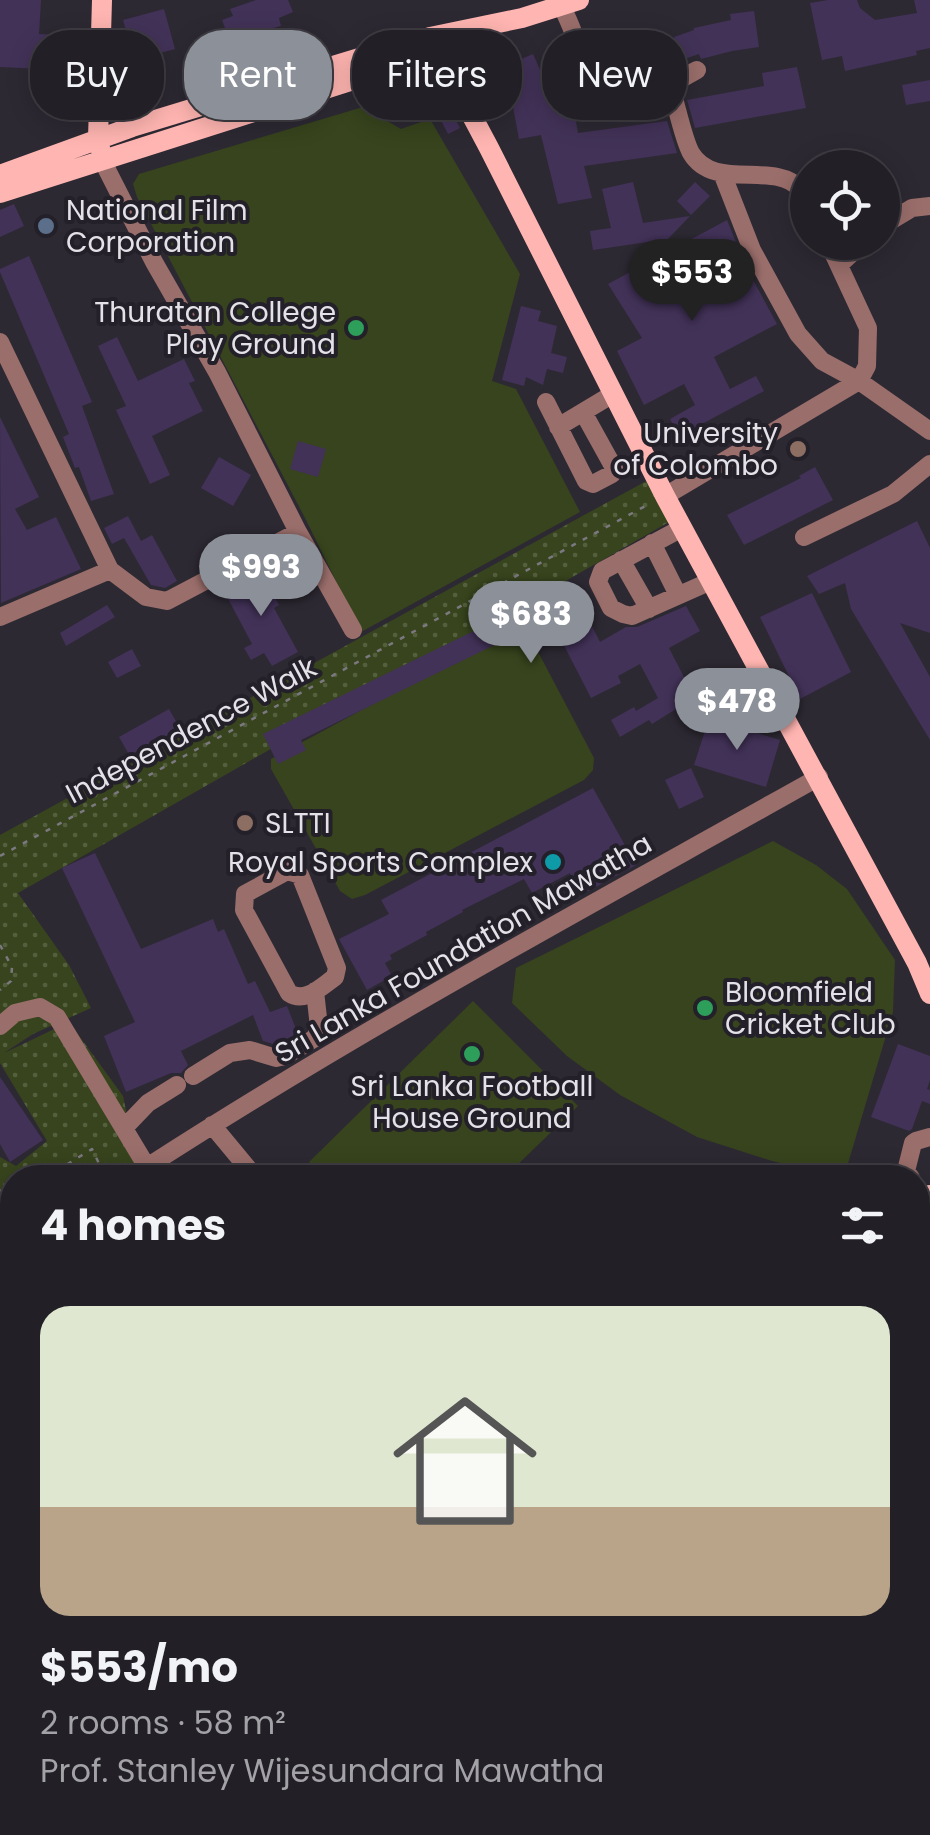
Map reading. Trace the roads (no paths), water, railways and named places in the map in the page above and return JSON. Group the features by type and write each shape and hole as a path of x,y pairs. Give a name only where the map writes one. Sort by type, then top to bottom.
{"main road":[{"path":"100,150 102,0"},
{"path":"483,30 570,3"},
{"path":"0,175 100,150 352,71"},
{"path":"474,120 682,528 924,964 930,994"},
{"path":"0,193 100,150"}],"street":[{"path":"570,3 573,30"},
{"path":"687,76 697,70"},
{"path":"681,120 692,154 706,167 722,173 790,182"},
{"path":"100,150 154,262 217,372 353,630"},
{"path":"722,173 752,250 798,334 822,361 860,381 930,432"},
{"path":"900,215 912,208 930,206"},
{"path":"665,496 860,381 866,366 868,328 838,260"},
{"path":"840,264 844,260"},
{"path":"0,342 110,570 146,597 167,601 298,532"},
{"path":"558,427 613,394"},
{"path":"546,402 586,482 592,484 612,474 612,463 583,412"},
{"path":"804,537 893,494 930,464"},
{"path":"682,528 602,571 598,582 611,608 632,616 711,581"},
{"path":"652,543 678,596"},
{"path":"621,560 649,609"},
{"path":"0,618 110,570"},
{"name":"Sri Lanka Foundation Mawatha","path":"158,1165 212,1125 435,992 819,777"},
{"path":"287,871 300,874 336,968 334,977 316,991 302,997 290,992 244,910 245,894 287,871"},
{"path":"124,1128 148,1103 230,1053 250,1050 276,1058 315,1038 320,1028 316,991"},
{"path":"0,1026 16,1013 40,1007 57,1016 144,1165"},
{"path":"212,1125 245,1165"},
{"path":"908,1165 916,1140 930,1138"}],"place":[{"name":"National Film Corporation","path":"46,226"},
{"name":"Thuratan College Play Ground","path":"356,328"},
{"name":"University of Colombo","path":"798,449"},
{"name":"SLTTI","path":"245,823"},
{"name":"Royal Sports Complex","path":"553,862"},
{"name":"Bloomfield Cricket Club","path":"705,1008"},
{"name":"Sri Lanka Football House Ground","path":"472,1054"}]}
